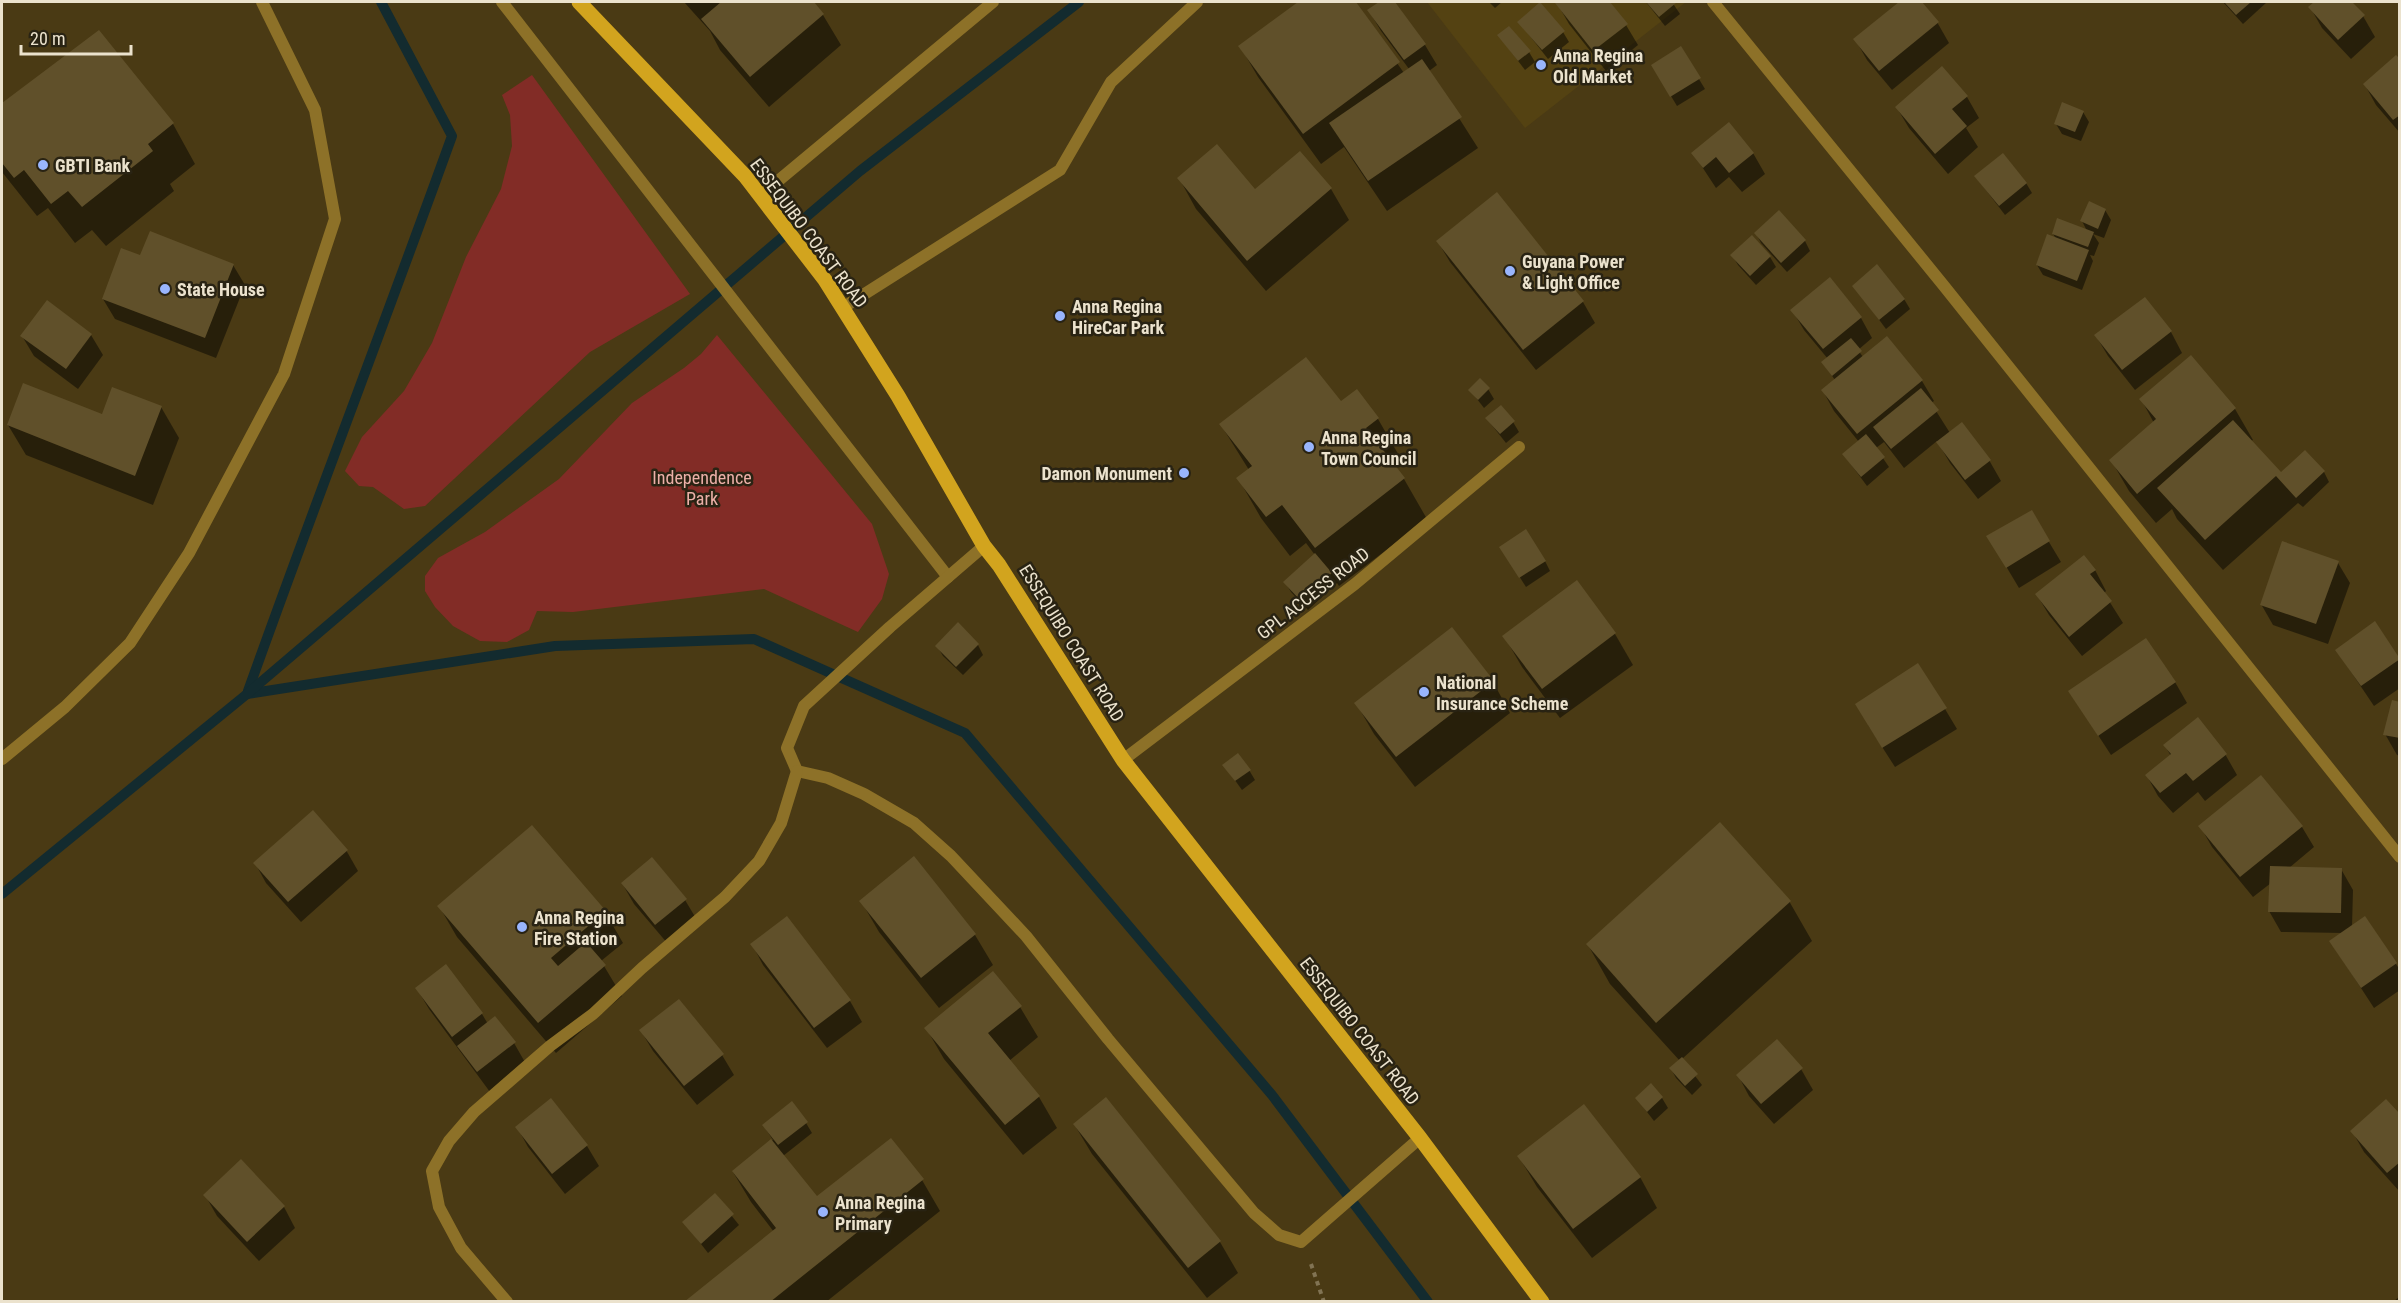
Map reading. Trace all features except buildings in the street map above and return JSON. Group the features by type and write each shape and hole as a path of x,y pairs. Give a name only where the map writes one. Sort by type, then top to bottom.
{"main road":[{"name":"ESSEQUIBO COAST ROAD","path":"579,2 745,176 825,280 898,396 984,546 999,565 1123,760 1420,1138 1542,1302"}],"street":[{"path":"2,759 65,707 130,643 189,553 284,374 335,219 315,110 262,2"},
{"path":"502,2 948,577"},
{"path":"760,196 993,2"},
{"path":"844,307 1060,170 1111,82 1197,2"},
{"path":"1713,2 1944,286 2400,857"},
{"name":"GPL ACCESS ROAD","path":"1123,760 1355,584 1519,447"},
{"path":"507,1302 461,1248 439,1207 432,1171 449,1140 474,1112 542,1053 593,1014 642,968 725,897 759,861 781,823 797,771 787,748 804,706 867,651 890,627 984,546"},
{"path":"797,771 828,778 864,794 914,823 951,856 1026,936 1108,1039 1254,1213 1279,1235 1301,1242 1420,1138"}],"path":[{"path":"1301,1242 1315,1273 1324,1302"}],"shaded area":[{"name":"Anna Regina Old Market","path":"1427,2 1686,2 1525,128"}],"green space":[{"path":"532,75 690,294 590,352 425,506 404,509 373,487 359,486 345,471 362,437 404,391 432,343 466,257 501,189 512,146 510,115 502,95"},
{"name":"Independence Park","path":"717,335 872,524 889,574 882,599 858,632 764,589 573,612 537,611 529,630 507,642 480,641 453,626 435,607 425,591 425,576 438,558 485,532 559,479 632,403 684,368 701,354"}],"waterway":[{"path":"248,691 452,136 381,2"},
{"path":"2,894 247,694 860,171 1079,2"},
{"path":"247,694 555,646 754,639 965,733 1272,1095 1428,1302"}],"place":[{"name":"Anna Regina Old Market","path":"1541,65"},
{"name":"GBTI Bank","path":"43,165"},
{"name":"Guyana Power & Light Office","path":"1510,271"},
{"name":"State House","path":"165,289"},
{"name":"Anna Regina HireCar Park","path":"1060,316"},
{"name":"Anna Regina Town Council","path":"1309,447"},
{"name":"Damon Monument","path":"1184,473"},
{"name":"National Insurance Scheme","path":"1424,692"},
{"name":"Anna Regina Fire Station","path":"522,927"},
{"name":"Anna Regina Primary","path":"823,1212"}]}
